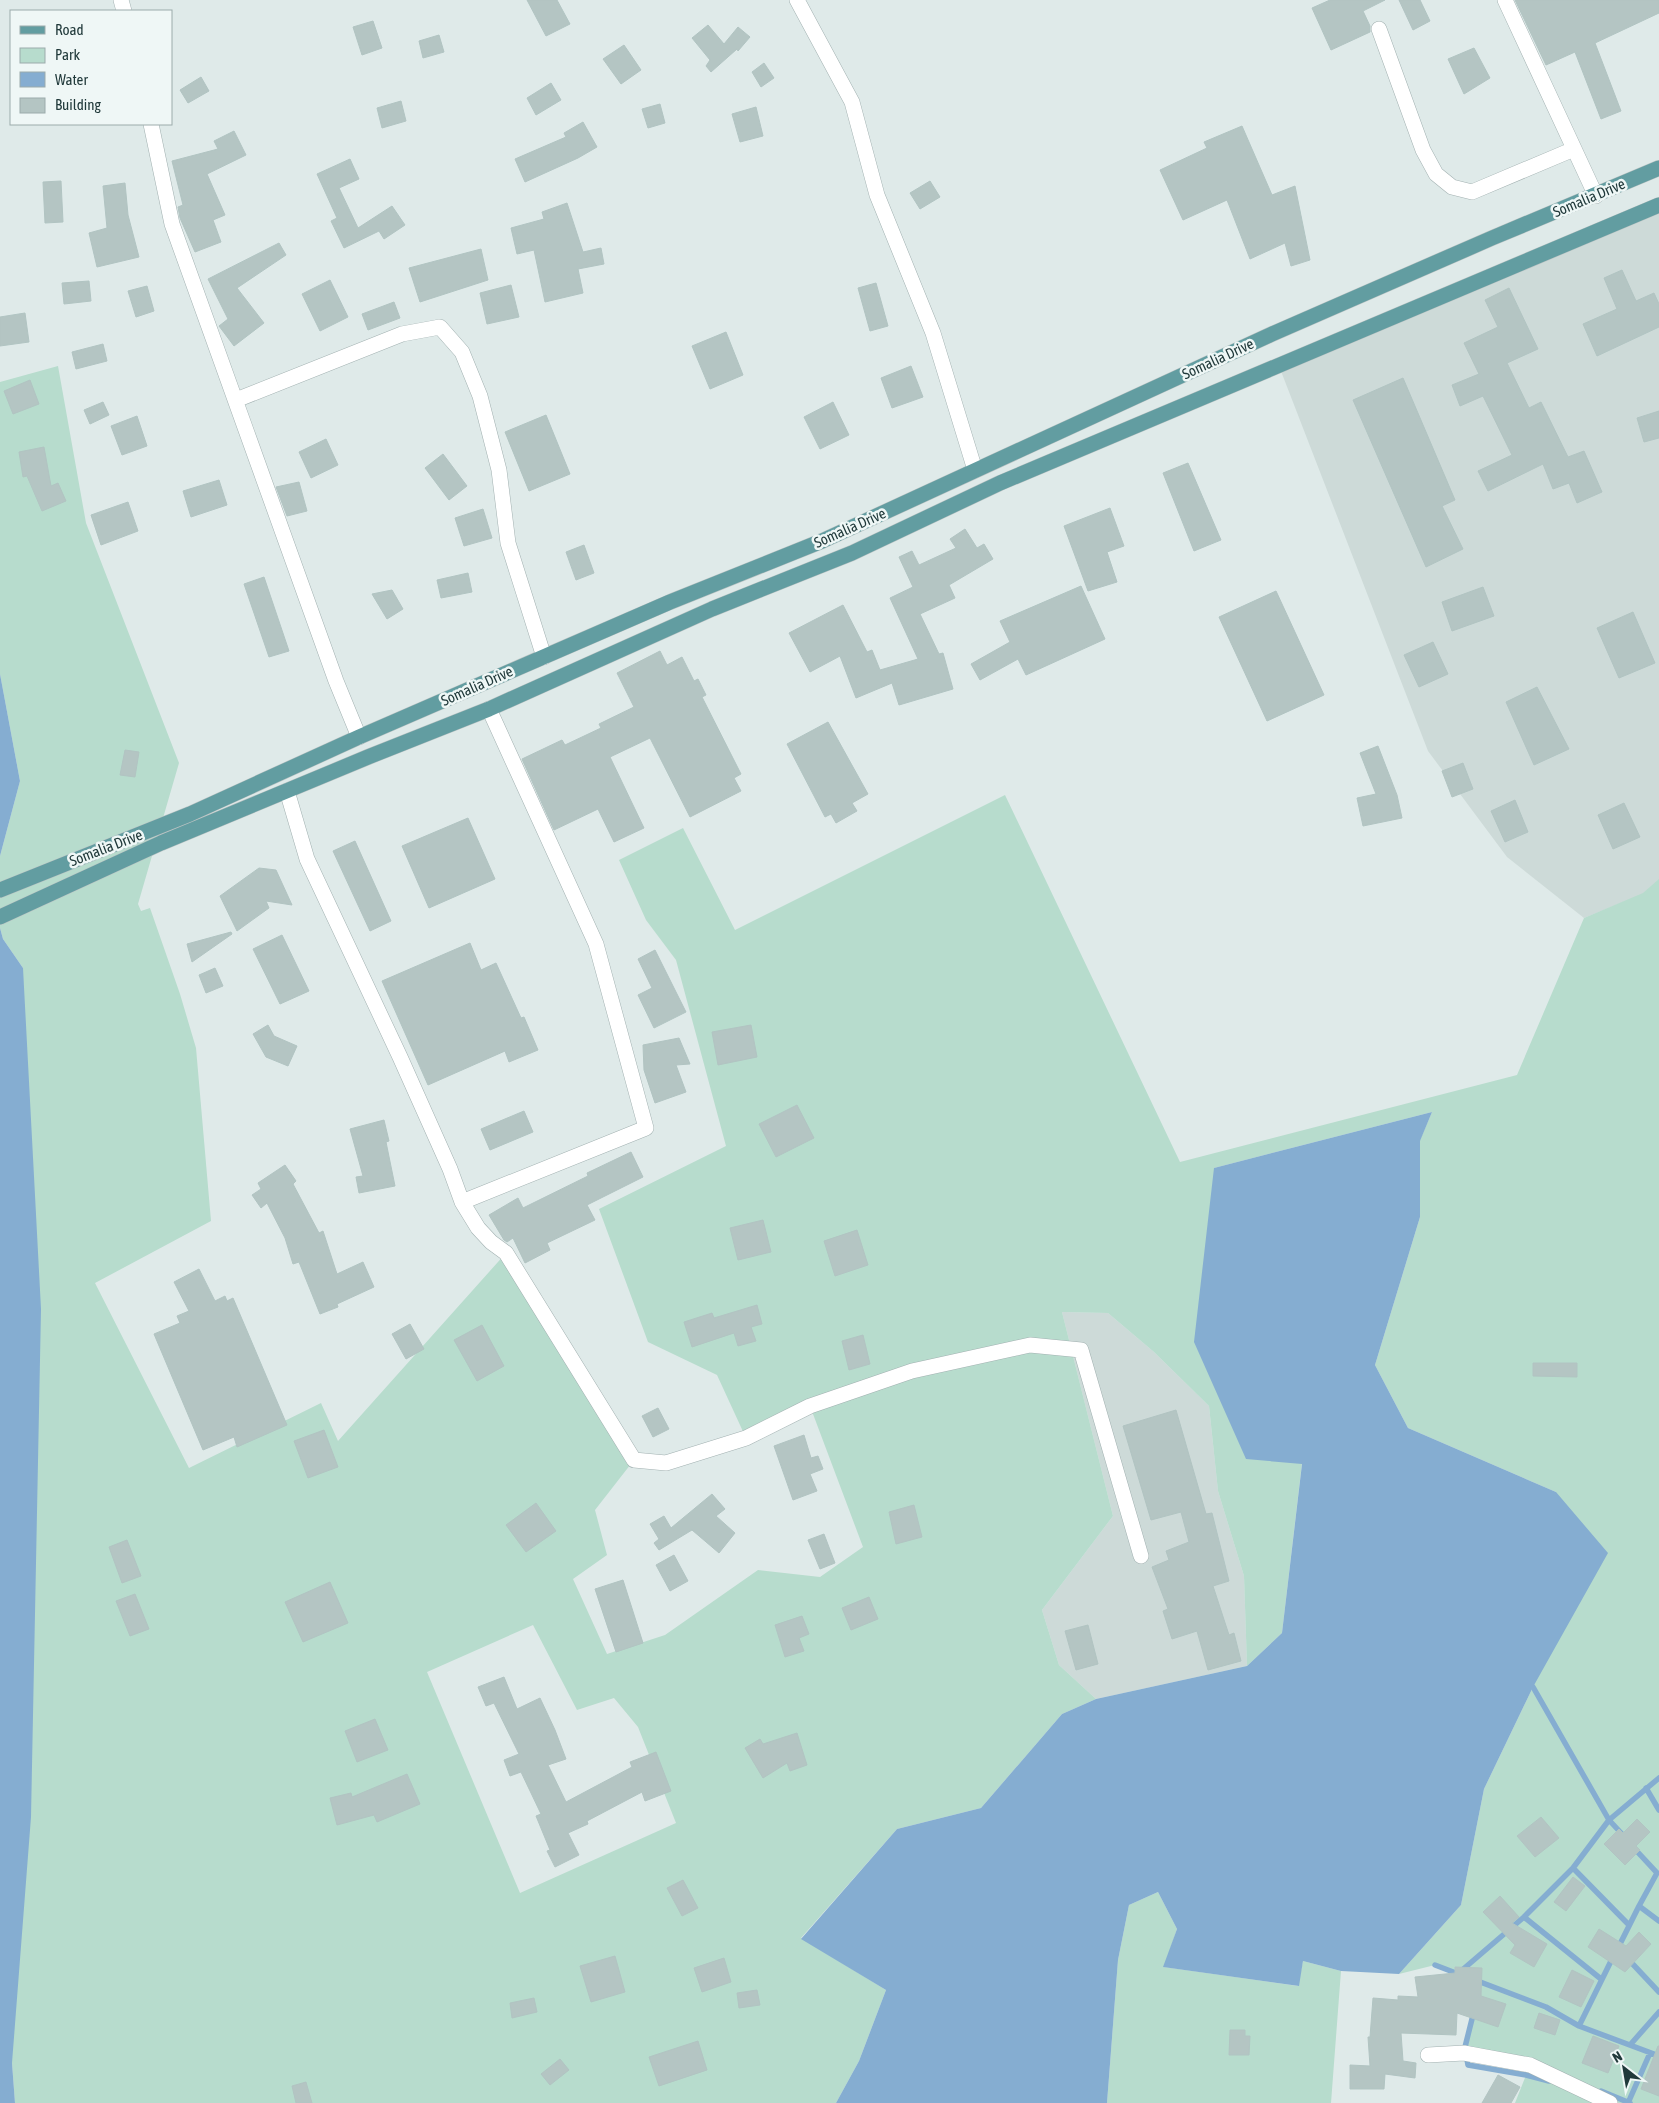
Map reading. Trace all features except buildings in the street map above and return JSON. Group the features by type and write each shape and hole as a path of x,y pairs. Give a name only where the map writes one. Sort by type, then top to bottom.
{"main road":[{"name":"Somalia Drive","path":"0,890 190,814 359,737 670,602 822,541 1272,334 1492,238 1659,168"},
{"name":"Somalia Drive","path":"0,917 161,843 489,709 712,609 852,553 1000,483 1659,206"}],"street":[{"path":"797,0 852,102 877,195 933,333 976,470"},
{"path":"1505,0 1596,196"},
{"path":"1379,29 1423,150 1436,174 1452,187 1472,192 1574,149"},
{"path":"151,125 172,224 336,681 359,737"},
{"path":"236,400 402,334 440,328 462,352 480,396 499,470 508,543 544,657"},
{"path":"462,1202 646,1128 596,944 489,709"},
{"path":"288,791 307,859 400,1057 450,1169 462,1202 478,1228 491,1242 506,1253 634,1460 666,1463 746,1438 810,1406 912,1370 1030,1345 1081,1350 1141,1556"},
{"path":"1428,2055 1464,2053 1530,2065 1610,2103"}],"shaded area":[{"path":"1659,206 1659,1065 1643,894 1584,918 1507,857 1428,751 1279,366"},
{"path":"1062,1312 1108,1313 1154,1352 1209,1406 1218,1491 1244,1576 1247,1666 1096,1699 1059,1665 1042,1610 1113,1516"}],"green space":[{"path":"58,366 86,523 179,763 138,904 141,911 150,908 180,994 196,1048 211,1221 95,1283 189,1468 321,1403 338,1441 506,1253 634,1460 595,1510 607,1555 573,1579 607,1654 665,1635 758,1570 820,1577 863,1547 810,1406 746,1438 717,1375 648,1342 599,1209 726,1146 676,960 646,920 619,860 683,828 735,930 1005,795 1180,1162 1517,1075 1584,918 1643,893 1659,879 1659,2103 1515,2103 1530,2065 1464,2053 1481,1983 1435,1965 1399,1974 1461,1905 1484,1789 1533,1687 1556,1492 1408,1428 1375,1365 1420,1217 1420,1140 1432,1112 1214,1168 1302,1463 1282,1633 1247,1666 1244,1576 1218,1491 1209,1406 1154,1352 1108,1313 1062,1312 1113,1516 1042,1610 1059,1665 1096,1699 1062,1714 981,1808 897,1829 801,1938 886,1990 859,2061 836,2103 15,2103 12,2063 23,968 3,939 0,928 0,856 20,781 0,674 0,382","holes":["533,1625 577,1710 614,1698 638,1727 676,1823 520,1893 427,1672"]},
{"path":"1158,1892 1177,1929 1164,1967 1298,1986 1303,1961 1341,1971 1331,2103 1107,2103 1118,1960 1129,1905"}],"water":[{"path":"0,674 20,781 0,856"},
{"path":"0,928 3,939 23,968 41,1309 31,1817 12,2063 15,2103 0,2103"},
{"path":"1432,1112 1420,1141 1420,1217 1375,1365 1408,1428 1556,1492 1608,1553 1533,1687 1484,1789 1461,1905 1399,1974 1341,1971 1303,1961 1299,1986 1163,1967 1177,1929 1158,1892 1129,1905 1118,1960 1107,2103 836,2103 859,2061 886,1990 801,1939 897,1829 981,1808 1062,1714 1096,1699 1247,1666 1282,1633 1302,1464 1246,1459 1194,1342 1214,1168"}],"waterway":[{"path":"1461,1971 1524,1917 1573,1868 1609,1820 1533,1687"},
{"path":"1622,1834 1609,1820 1659,1778"},
{"path":"1646,1788 1659,1810"},
{"path":"1633,1847 1657,1873 1639,1906"},
{"path":"1573,1868 1629,1925"},
{"path":"1618,1948 1639,1906 1659,1921"},
{"path":"1524,1917 1601,1979"},
{"path":"1579,2026 1613,1957"},
{"path":"1628,1959 1659,1992"},
{"path":"1435,1965 1461,1975"},
{"path":"1475,1980 1546,2007 1579,2026 1659,2056"},
{"path":"1471,2049 1465,2047 1474,2011"},
{"path":"1630,2045 1659,2012"},
{"path":"1628,2103 1650,2053"},
{"path":"1466,2054 1468,2065 1549,2081"},
{"path":"1601,2091 1630,2103"}]}
